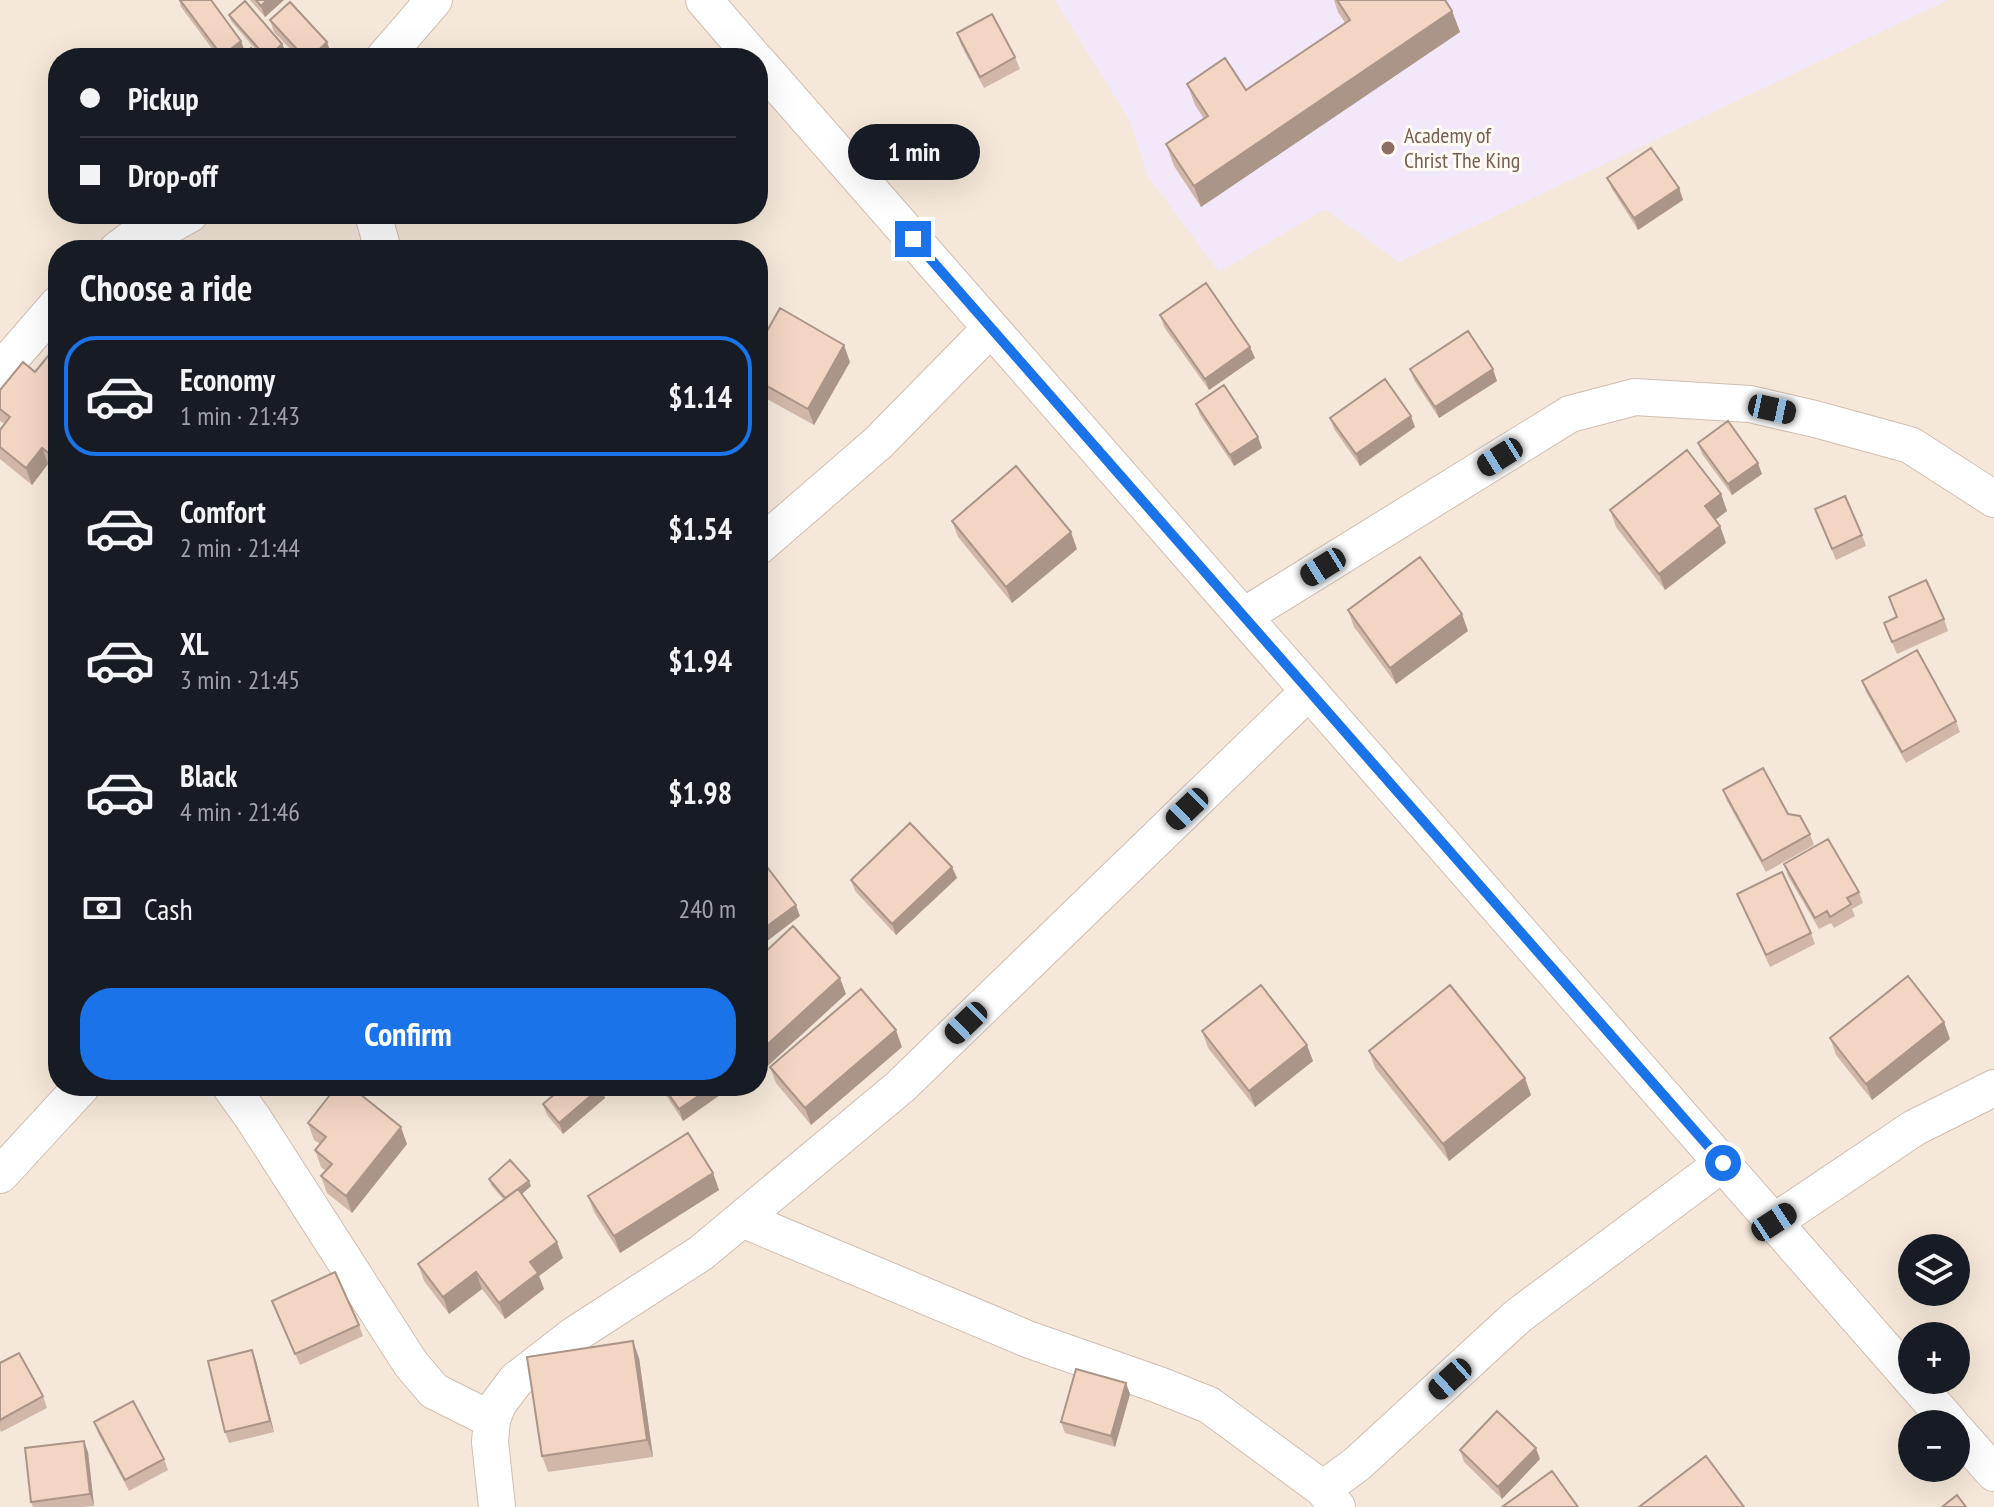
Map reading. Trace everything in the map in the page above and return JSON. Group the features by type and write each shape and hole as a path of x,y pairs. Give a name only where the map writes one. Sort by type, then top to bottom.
{"street":[{"path":"393,48 434,0"},
{"path":"704,0 746,48"},
{"path":"768,74 1898,1364"},
{"path":"130,240 138,234 172,224"},
{"path":"0,371 48,316"},
{"path":"768,538 878,443 991,328"},
{"path":"1244,616 1570,414 1635,397 1750,404 1910,445 1994,499"},
{"path":"497,1507 490,1442 492,1420 498,1404 516,1380 574,1335 701,1253 900,1087 1309,691"},
{"path":"1774,1222 1914,1128 1994,1088"},
{"path":"0,1175 73,1096"},
{"path":"237,1096 411,1364 434,1391 492,1420"},
{"path":"742,1219 1030,1340 1209,1405 1330,1498 1357,1464 1518,1316 1723,1163"},
{"path":"1924,1394 1939,1410"},
{"path":"1970,1446 1994,1473"}],"shaded area":[{"path":"0,0 1994,0 1994,1507 0,1507"},
{"name":"Academy of Christ The King","path":"1055,0 1948,0 1399,262 1325,209 1219,272 1147,175 1130,121"}],"building":[{"path":"180,0 211,0 241,41 232,48 216,48"},
{"path":"1337,0 1445,0 1452,11 1194,186 1166,144 1208,116 1187,84 1225,58 1246,90 1350,20"},
{"path":"245,1 282,44 278,48 258,48 229,15"},
{"path":"290,2 327,42 321,48 296,48 270,20"},
{"path":"992,14 1015,57 980,77 957,33"},
{"path":"1651,148 1679,188 1634,218 1607,178"},
{"path":"1206,283 1250,347 1205,379 1160,315"},
{"path":"780,308 844,345 808,409 768,387 768,329"},
{"path":"1468,331 1493,369 1435,407 1410,369"},
{"path":"48,356 48,452 42,448 26,468 0,447 0,430 10,417 0,409 0,390 23,362 35,372"},
{"path":"1385,379 1411,416 1356,454 1330,418"},
{"path":"1224,385 1258,437 1230,455 1196,404"},
{"path":"1728,421 1758,463 1728,484 1698,443"},
{"path":"1687,450 1721,494 1705,506 1720,526 1659,574 1610,510"},
{"path":"1016,466 1071,532 1006,587 952,521"},
{"path":"1845,496 1862,535 1832,549 1815,509"},
{"path":"1420,557 1462,614 1390,668 1348,610"},
{"path":"1926,580 1944,619 1892,642 1884,623 1897,617 1889,597"},
{"path":"1917,650 1956,721 1902,752 1862,681"},
{"path":"1763,768 1788,814 1800,816 1810,834 1762,861 1723,790"},
{"path":"910,823 952,867 892,924 851,880"},
{"path":"1828,839 1859,892 1847,898 1851,904 1830,917 1827,911 1815,918 1784,864"},
{"path":"768,868 796,905 768,926"},
{"path":"1782,872 1811,933 1766,955 1737,894"},
{"path":"793,926 840,978 768,1044 768,950"},
{"path":"1908,976 1944,1022 1866,1084 1830,1038"},
{"path":"1261,985 1307,1045 1249,1091 1202,1031"},
{"path":"1450,985 1525,1078 1443,1144 1369,1051"},
{"path":"861,989 896,1030 805,1108 770,1067"},
{"path":"329,1096 362,1096 401,1127 346,1196 321,1176 332,1164 315,1150 326,1137 308,1123"},
{"path":"552,1096 590,1096 559,1123 543,1104"},
{"path":"670,1096 698,1096 679,1109"},
{"path":"688,1133 713,1173 614,1236 588,1196"},
{"path":"510,1160 529,1181 505,1198 489,1179"},
{"path":"518,1189 557,1242 530,1262 538,1273 499,1303 476,1272 443,1297 418,1264"},
{"path":"335,1272 359,1325 295,1354 272,1301"},
{"path":"633,1341 647,1440 542,1456 527,1357"},
{"path":"252,1350 270,1421 225,1432 208,1361"},
{"path":"19,1353 43,1396 0,1420 0,1363"},
{"path":"1076,1369 1126,1383 1111,1436 1061,1422"},
{"path":"133,1401 164,1459 125,1480 94,1422"},
{"path":"1497,1411 1536,1448 1498,1487 1460,1450"},
{"path":"84,1441 90,1494 31,1502 25,1448"},
{"path":"1706,1456 1744,1507 1639,1507"},
{"path":"1552,1471 1578,1507 1502,1507"},
{"path":"1957,1495 1966,1507 1942,1507"}],"place":[{"name":"Academy of Christ The King","path":"1388,148"}],"route":[{"path":"913,239 1723,1163"}]}
